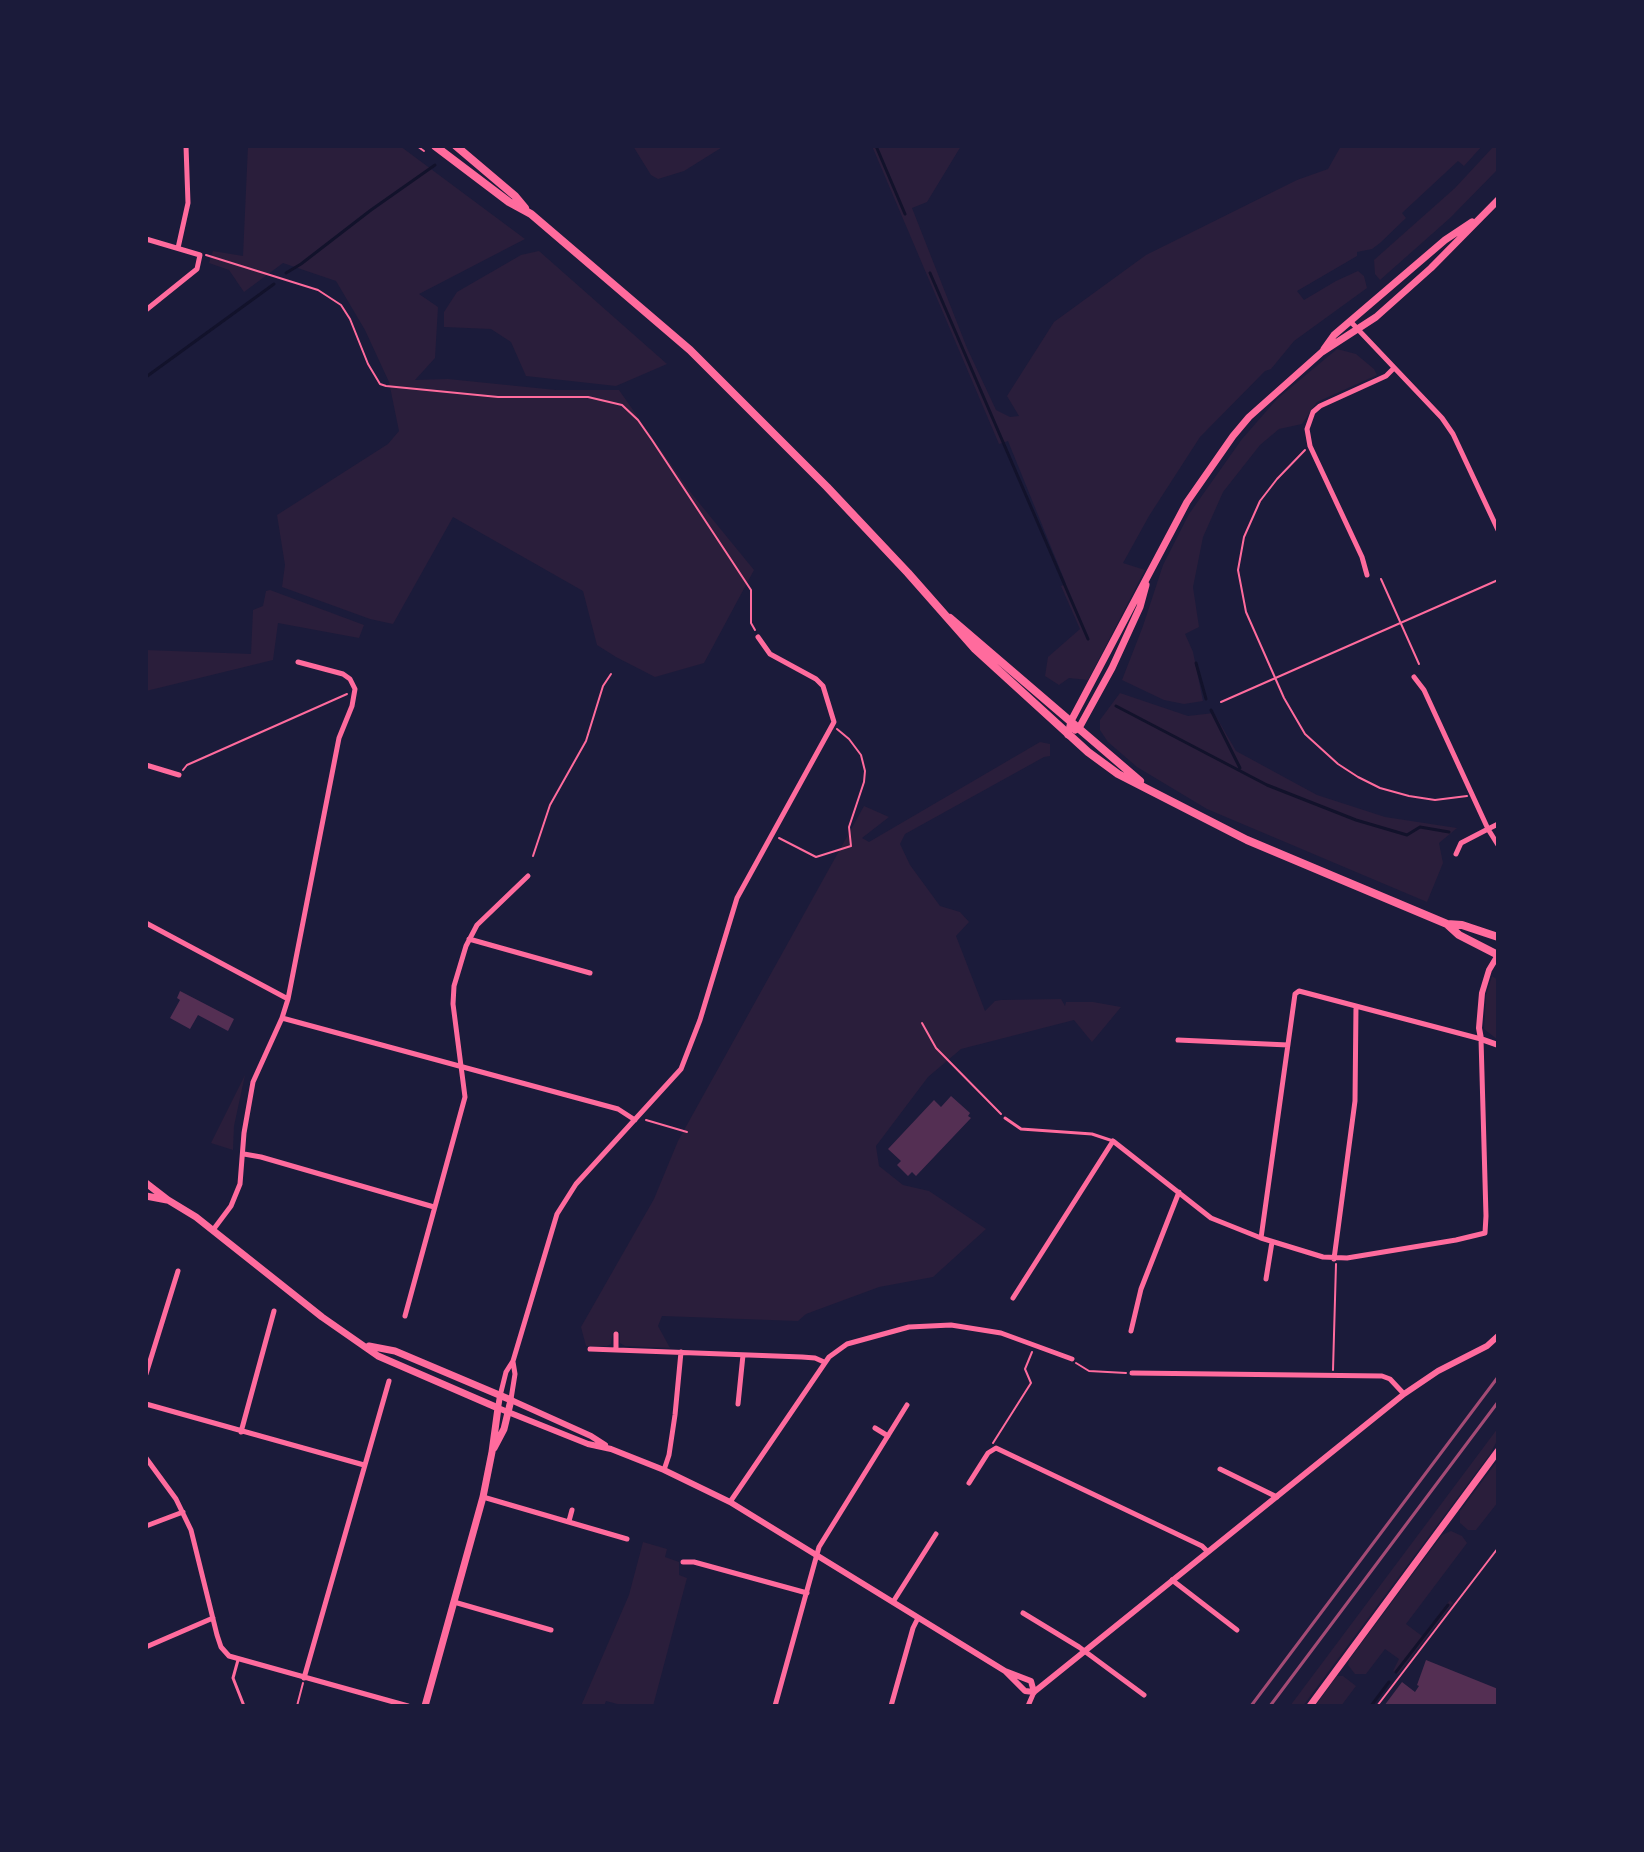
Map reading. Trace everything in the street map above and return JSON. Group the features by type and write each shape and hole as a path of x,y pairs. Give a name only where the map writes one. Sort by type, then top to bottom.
{"main road":[{"path":"435,146 509,202 531,214"},
{"path":"456,146 699,359 827,487 975,649 1068,735 1118,774 1247,840 1447,924 1462,925 1498,937"},
{"path":"1068,735 1071,721 1187,502 1233,436 1249,417 1322,352 1358,330 1431,268 1498,200"},
{"path":"1322,352 1334,335 1350,321 1445,240 1480,216"},
{"path":"1068,735 1079,728 1112,668 1140,607 1148,579"},
{"path":"940,610 1144,785"},
{"path":"1447,924 1459,935 1498,955"},
{"path":"146,1183 213,1230 322,1317 392,1363 498,1408 483,1497 425,1706"},
{"path":"146,1196 168,1200"},
{"path":"367,1346 395,1351 511,1400 504,1429 492,1452"},
{"path":"1310,1706 1498,1451"}],"street":[{"path":"178,248 188,203 186,146"},
{"path":"146,239 200,255 197,269 146,310"},
{"path":"1350,321 1434,409 1453,434 1498,530"},
{"path":"1367,575 1362,557 1310,446 1307,429 1313,412 1327,402 1386,376 1394,368"},
{"path":"758,637 770,654 823,686 834,714 833,726 737,898 687,1057 673,1080 576,1184 557,1214 513,1361 506,1372 498,1408 664,1470 730,1502 1005,1671 1031,1681 1034,1692"},
{"path":"213,1230 236,1196 253,1082 288,999 339,738 355,689 343,674 298,662"},
{"path":"1414,677 1424,690 1498,845"},
{"path":"146,765 179,775"},
{"path":"1456,854 1461,843 1498,824"},
{"path":"405,1316 465,1097 452,997 469,939 477,925 528,876"},
{"path":"146,923 288,999"},
{"path":"469,939 590,973"},
{"path":"1013,1298 1113,1141 1211,1218 1272,1242 1334,1259 1485,1233 1482,993 1489,970 1498,955"},
{"path":"1261,1238 1295,994 1299,991 1498,1045"},
{"path":"1334,1259 1355,1101 1356,1006"},
{"path":"282,1018 618,1109 635,1120"},
{"path":"1178,1040 1288,1045"},
{"path":"244,1154 434,1207"},
{"path":"1131,1331 1141,1289 1179,1192"},
{"path":"1266,1279 1272,1242"},
{"path":"146,1374 178,1271"},
{"path":"241,1432 274,1311"},
{"path":"730,1502 824,1362 838,1349 864,1338 909,1327 936,1325 988,1330 1036,1344 1072,1359"},
{"path":"616,1334 616,1350"},
{"path":"1028,1706 1034,1692 1083,1650 1404,1394 1438,1371 1487,1346 1498,1336"},
{"path":"590,1349 802,1357 824,1362"},
{"path":"664,1470 674,1427 681,1352"},
{"path":"738,1404 743,1355"},
{"path":"513,1361 515,1374 511,1400 591,1436 611,1449"},
{"path":"1132,1373 1382,1376 1404,1394"},
{"path":"304,1678 389,1381"},
{"path":"146,1404 364,1465"},
{"path":"775,1706 819,1547 907,1405"},
{"path":"875,1428 888,1436"},
{"path":"969,1483 993,1448 1207,1551"},
{"path":"146,1458 183,1512 191,1530 221,1647 229,1656 408,1706"},
{"path":"1220,1469 1278,1497"},
{"path":"483,1497 627,1539"},
{"path":"569,1521 572,1510"},
{"path":"146,1526 183,1512"},
{"path":"893,1602 936,1534"},
{"path":"683,1562 694,1562 807,1593"},
{"path":"1171,1580 1237,1630"},
{"path":"454,1602 551,1630"},
{"path":"1023,1613 1083,1650 1144,1695"},
{"path":"146,1647 213,1618"},
{"path":"891,1706 918,1618"}],"lane":[{"path":"1005,1118 1021,1129 1092,1134 1113,1141"},
{"path":"238,1660 233,1678 244,1706"}],"path":[{"path":"417,146 424,151"},
{"path":"200,255 210,255 318,290 341,305 375,378 386,386 498,397 588,397 622,405 652,440 751,590 751,623 758,637"},
{"path":"1310,446 1268,490 1249,524 1241,547 1238,570 1241,597 1275,679 1305,734 1328,756 1358,777 1403,795 1435,800 1467,797"},
{"path":"1381,579 1419,664"},
{"path":"1221,702 1498,580"},
{"path":"533,856 550,805 586,741 603,686 611,674"},
{"path":"179,775 187,765 355,689"},
{"path":"772,833 816,857 851,846 849,827 865,771 861,755 849,739 833,726"},
{"path":"922,1023 936,1048 1005,1118"},
{"path":"635,1120 687,1132"},
{"path":"1332,1375 1337,1265 1334,1259"},
{"path":"993,1448 993,1441 1031,1383 1025,1369 1036,1344"},
{"path":"1072,1359 1084,1370 1132,1373"},
{"path":"1377,1706 1498,1548"},
{"path":"297,1706 304,1678"}],"shaded area":[{"path":"248,146 400,146 525,239 419,294 438,307 435,358 415,380 448,379 556,390 619,390 691,493 754,570 704,663 655,677 616,657 597,645 583,591 453,517 393,624 370,619 282,587 285,565 277,515 388,444 399,431 389,382 365,330 336,281 283,263 244,292 229,270 209,263 213,251 243,256"},
{"path":"633,146 724,146 684,171 658,179 651,175"},
{"path":"872,146 961,146 927,202 912,208 967,348 996,410 1010,417 1019,416 1007,396 1054,322 1146,255 1297,180 1328,169 1341,146 1482,146 1464,166 1458,161 1402,213 1406,218 1380,243 1372,249 1357,252 1357,256 1297,291 1304,300 1358,271 1364,276 1367,288 1294,341 1271,369 1265,371 1200,437 1123,563 1145,570 1088,680 1069,678 1059,685 1045,676 1048,657 1080,629 1061,586 1066,584 1008,441 999,444"},
{"path":"1494,146 1498,146 1498,169 1450,218 1380,280 1375,274 1374,260 1455,188"},
{"path":"539,251 667,364 616,386 526,376 511,342 491,329 444,327 444,312 457,292 521,255"},
{"path":"1337,349 1356,354 1377,375 1317,402 1302,424 1279,429 1260,445 1223,492 1203,537 1193,587 1199,627 1185,634 1193,652 1203,701 1184,704 1164,700 1122,680 1163,565 1189,514 1242,439 1277,399"},
{"path":"266,591 364,625 359,638 278,623 273,660 146,691 146,650 251,654 253,610 263,606"},
{"path":"1120,693 1188,716 1214,713 1236,751 1317,795 1385,817 1457,828 1439,843 1443,863 1427,902 1207,809 1137,767 1108,742 1100,730 1100,720"},
{"path":"1040,742 1050,744 1050,756 905,834 900,844 910,865 940,906 960,912 969,922 956,936 985,1011 995,1001 1001,1000 1061,999 1065,1006 1066,1002 1093,1002 1121,1007 1092,1042 1074,1020 961,1049 928,1077 876,1146 879,1166 903,1185 929,1191 986,1229 933,1277 879,1287 806,1314 798,1321 662,1316 658,1326 670,1348 625,1346 620,1343 620,1332 613,1332 611,1344 607,1346 586,1346 581,1327 654,1199 678,1141 864,806 889,817 862,838 869,842"},
{"path":"1492,976 1498,980 1498,1040 1484,1029 1486,995"},
{"path":"245,1075 234,1126 233,1150 211,1143"},
{"path":"1498,1428 1498,1439 1490,1454 1303,1706 1290,1706"},
{"path":"1498,1460 1498,1502 1476,1530 1468,1530 1460,1523 1460,1511"},
{"path":"1451,1531 1462,1536 1467,1543 1406,1624 1422,1636 1450,1600 1453,1603 1398,1674 1393,1671 1399,1659 1385,1649 1366,1674 1355,1674 1348,1665 1349,1660 1442,1535"},
{"path":"643,1542 667,1549 665,1557 679,1562 679,1575 687,1578 653,1706 625,1706 606,1701 604,1706 581,1706 629,1595"},
{"path":"1337,1676 1343,1676 1356,1686 1341,1706 1315,1706"}],"building":[{"path":"180,991 234,1019 228,1031 198,1015 190,1029 170,1018 180,1000 177,998"},
{"path":"951,1096 970,1113 968,1116 971,1118 916,1176 912,1172 908,1176 897,1165 901,1161 888,1149 934,1100 941,1107"},
{"path":"1426,1660 1498,1689 1498,1706 1384,1706 1402,1682 1415,1692"}],"waterway":[{"path":"876,146 905,214"},
{"path":"286,273 435,165"},
{"path":"930,273 1088,639"},
{"path":"146,377 274,284"},
{"path":"1196,663 1206,699"},
{"path":"1116,706 1267,785 1356,820 1407,835 1420,827 1449,832"},
{"path":"1211,710 1240,768"},
{"path":"1396,1672 1448,1605"},
{"path":"1371,1706 1389,1682"}],"railway":[{"path":"1251,1706 1498,1377"},
{"path":"1270,1706 1498,1402"}]}
